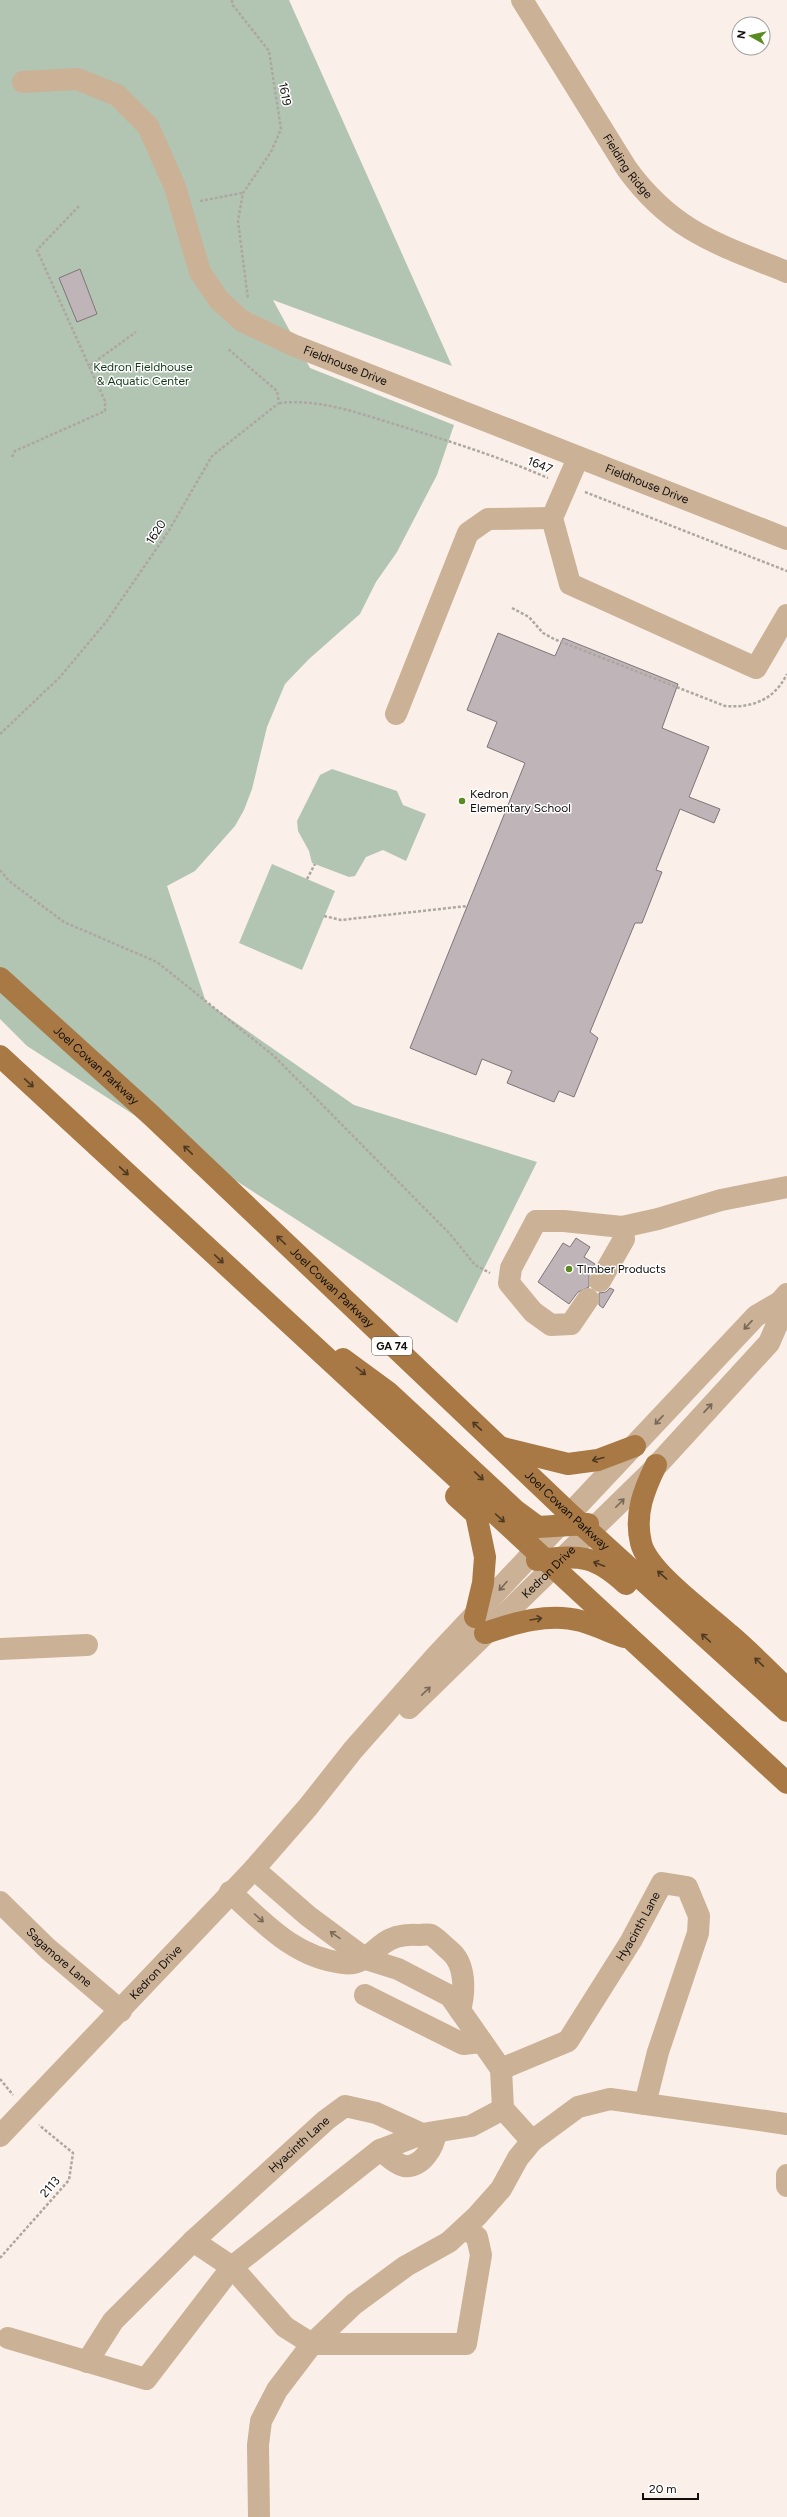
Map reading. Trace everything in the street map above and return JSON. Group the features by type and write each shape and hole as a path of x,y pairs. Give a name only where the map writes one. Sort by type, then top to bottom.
{"main road":[{"name":"Joel Cowan Parkway","path":"0,978 152,1116 581,1524 787,1711"},
{"path":"0,1056 331,1364 545,1559 787,1784"},
{"path":"303,1338 352,1364 388,1392 515,1510 538,1527 581,1524"},
{"path":"331,1364 360,1408 476,1514 486,1557 480,1625 516,1623 549,1617 580,1620 635,1642"},
{"path":"499,1447 530,1457 568,1464 598,1460 635,1446"},
{"path":"656,1465 642,1495 638,1514 641,1544 652,1564 656,1570 731,1635 787,1688"},
{"path":"545,1559 580,1556 608,1567 696,1648 787,1726"}],"street":[{"name":"Fielding Ridge","path":"522,0 627,170 645,194 682,225 701,237 787,272"},
{"name":"Fieldhouse Drive","path":"23,82 76,79 117,95 148,126 175,187 200,272 219,300 242,321 293,345 787,539"},
{"path":"578,458 552,518 570,584 756,668 787,615"},
{"path":"396,714 468,533 488,519 552,518"},
{"path":"622,1227 624,1239 594,1290 571,1324 551,1325 533,1312 509,1283 511,1268 536,1221 564,1221 622,1227 658,1219 721,1200 787,1187"},
{"name":"Kedron Drive","path":"545,1559 581,1524 635,1446 756,1316 783,1298"},
{"name":"Kedron Drive","path":"0,2136 24,2109 121,2011 230,1892 254,1868 308,1806 480,1625 581,1524 656,1465 769,1343 779,1320 783,1298"},
{"path":"0,1648 87,1645"},
{"path":"254,1868 308,1916 366,1959 398,1969 450,1996 501,2069 503,2109 532,2141"},
{"name":"Hyacinth Lane","path":"501,2069 568,2041 631,1941 662,1883 687,1887 699,1916 698,1933 658,2052 645,2104"},
{"path":"230,1892 275,1933 299,1951 320,1959 345,1964 366,1959 385,1942 404,1934 431,1936 456,1956 463,1982 464,1996 460,2010"},
{"name":"Sagamore Lane","path":"0,1902 48,1950 121,2011"},
{"path":"365,1995 463,2044 482,2042"},
{"path":"259,2517 258,2445 261,2421 277,2390 312,2344 354,2304 406,2266 449,2242 465,2228 501,2189 532,2141 578,2107 610,2099 787,2124"},
{"name":"Hyacinth Lane","path":"87,2362 113,2321 192,2240 326,2120 345,2106 376,2113 429,2133"},
{"path":"8,2338 146,2379 232,2267 380,2150 393,2161 404,2166 419,2162 429,2152 429,2133 471,2126 503,2109"},
{"path":"787,2175 787,2186"},
{"path":"192,2240 232,2267 286,2327 312,2344 466,2344 481,2255 477,2237 465,2228"}],"path":[{"name":"1619","path":"232,0 232,4 269,51 281,129 271,152 243,193 238,220 250,306 242,321"},
{"path":"180,205 243,193"},
{"path":"12,457 15,451 105,411 105,401 37,250 79,206"},
{"path":"89,366 136,332"},
{"path":"227,348 276,391 279,404"},
{"name":"1647","path":"279,404 301,401 348,411 464,446 787,571"},
{"name":"1620","path":"0,734 60,677 106,622 168,532 212,456 279,404"},
{"path":"512,608 529,617 543,633 554,639 725,706 752,705 759,702 782,683 787,674"},
{"path":"307,879 315,864"},
{"path":"0,870 9,880 64,922 157,962 274,1056 450,1234 475,1265 509,1283"},
{"path":"324,916 341,920 467,906"},
{"name":"2113","path":"0,2258 69,2180 72,2153 41,2127 24,2109"}],"green space":[{"name":"Kedron Fieldhouse & Aquatic Center","path":"0,0 289,0 452,366 273,300 310,368 454,425 437,475 397,552 376,582 360,614 309,659 285,684 267,727 252,789 244,810 235,826 195,871 167,886 206,1002 354,1105 537,1162 457,1323 27,1046 0,1019"},
{"path":"332,769 397,791 403,805 426,814 406,861 383,850 366,857 355,876 349,877 312,863 309,851 298,831 297,821 320,775"},
{"path":"272,864 335,891 302,970 239,943"}],"building":[{"path":"80,269 97,314 77,322 59,278"},
{"name":"Kedron Elementary School","path":"498,633 555,656 563,638 678,684 662,728 709,747 689,797 720,809 714,823 680,809 656,870 662,872 642,923 635,923 590,1032 598,1038 574,1097 559,1091 554,1102 507,1083 512,1071 482,1059 476,1075 410,1048 525,763 487,747 497,722 467,710"},
{"name":"TImber Products","path":"576,1238 590,1247 584,1257 595,1264 589,1274 589,1287 578,1292 569,1304 538,1282 563,1243 570,1247"},
{"path":"610,1288 614,1290 603,1308 599,1305 599,1293 606,1292"}],"place":[{"name":"Kedron Elementary School","path":"462,801"},
{"name":"TImber Products","path":"569,1269"}]}
